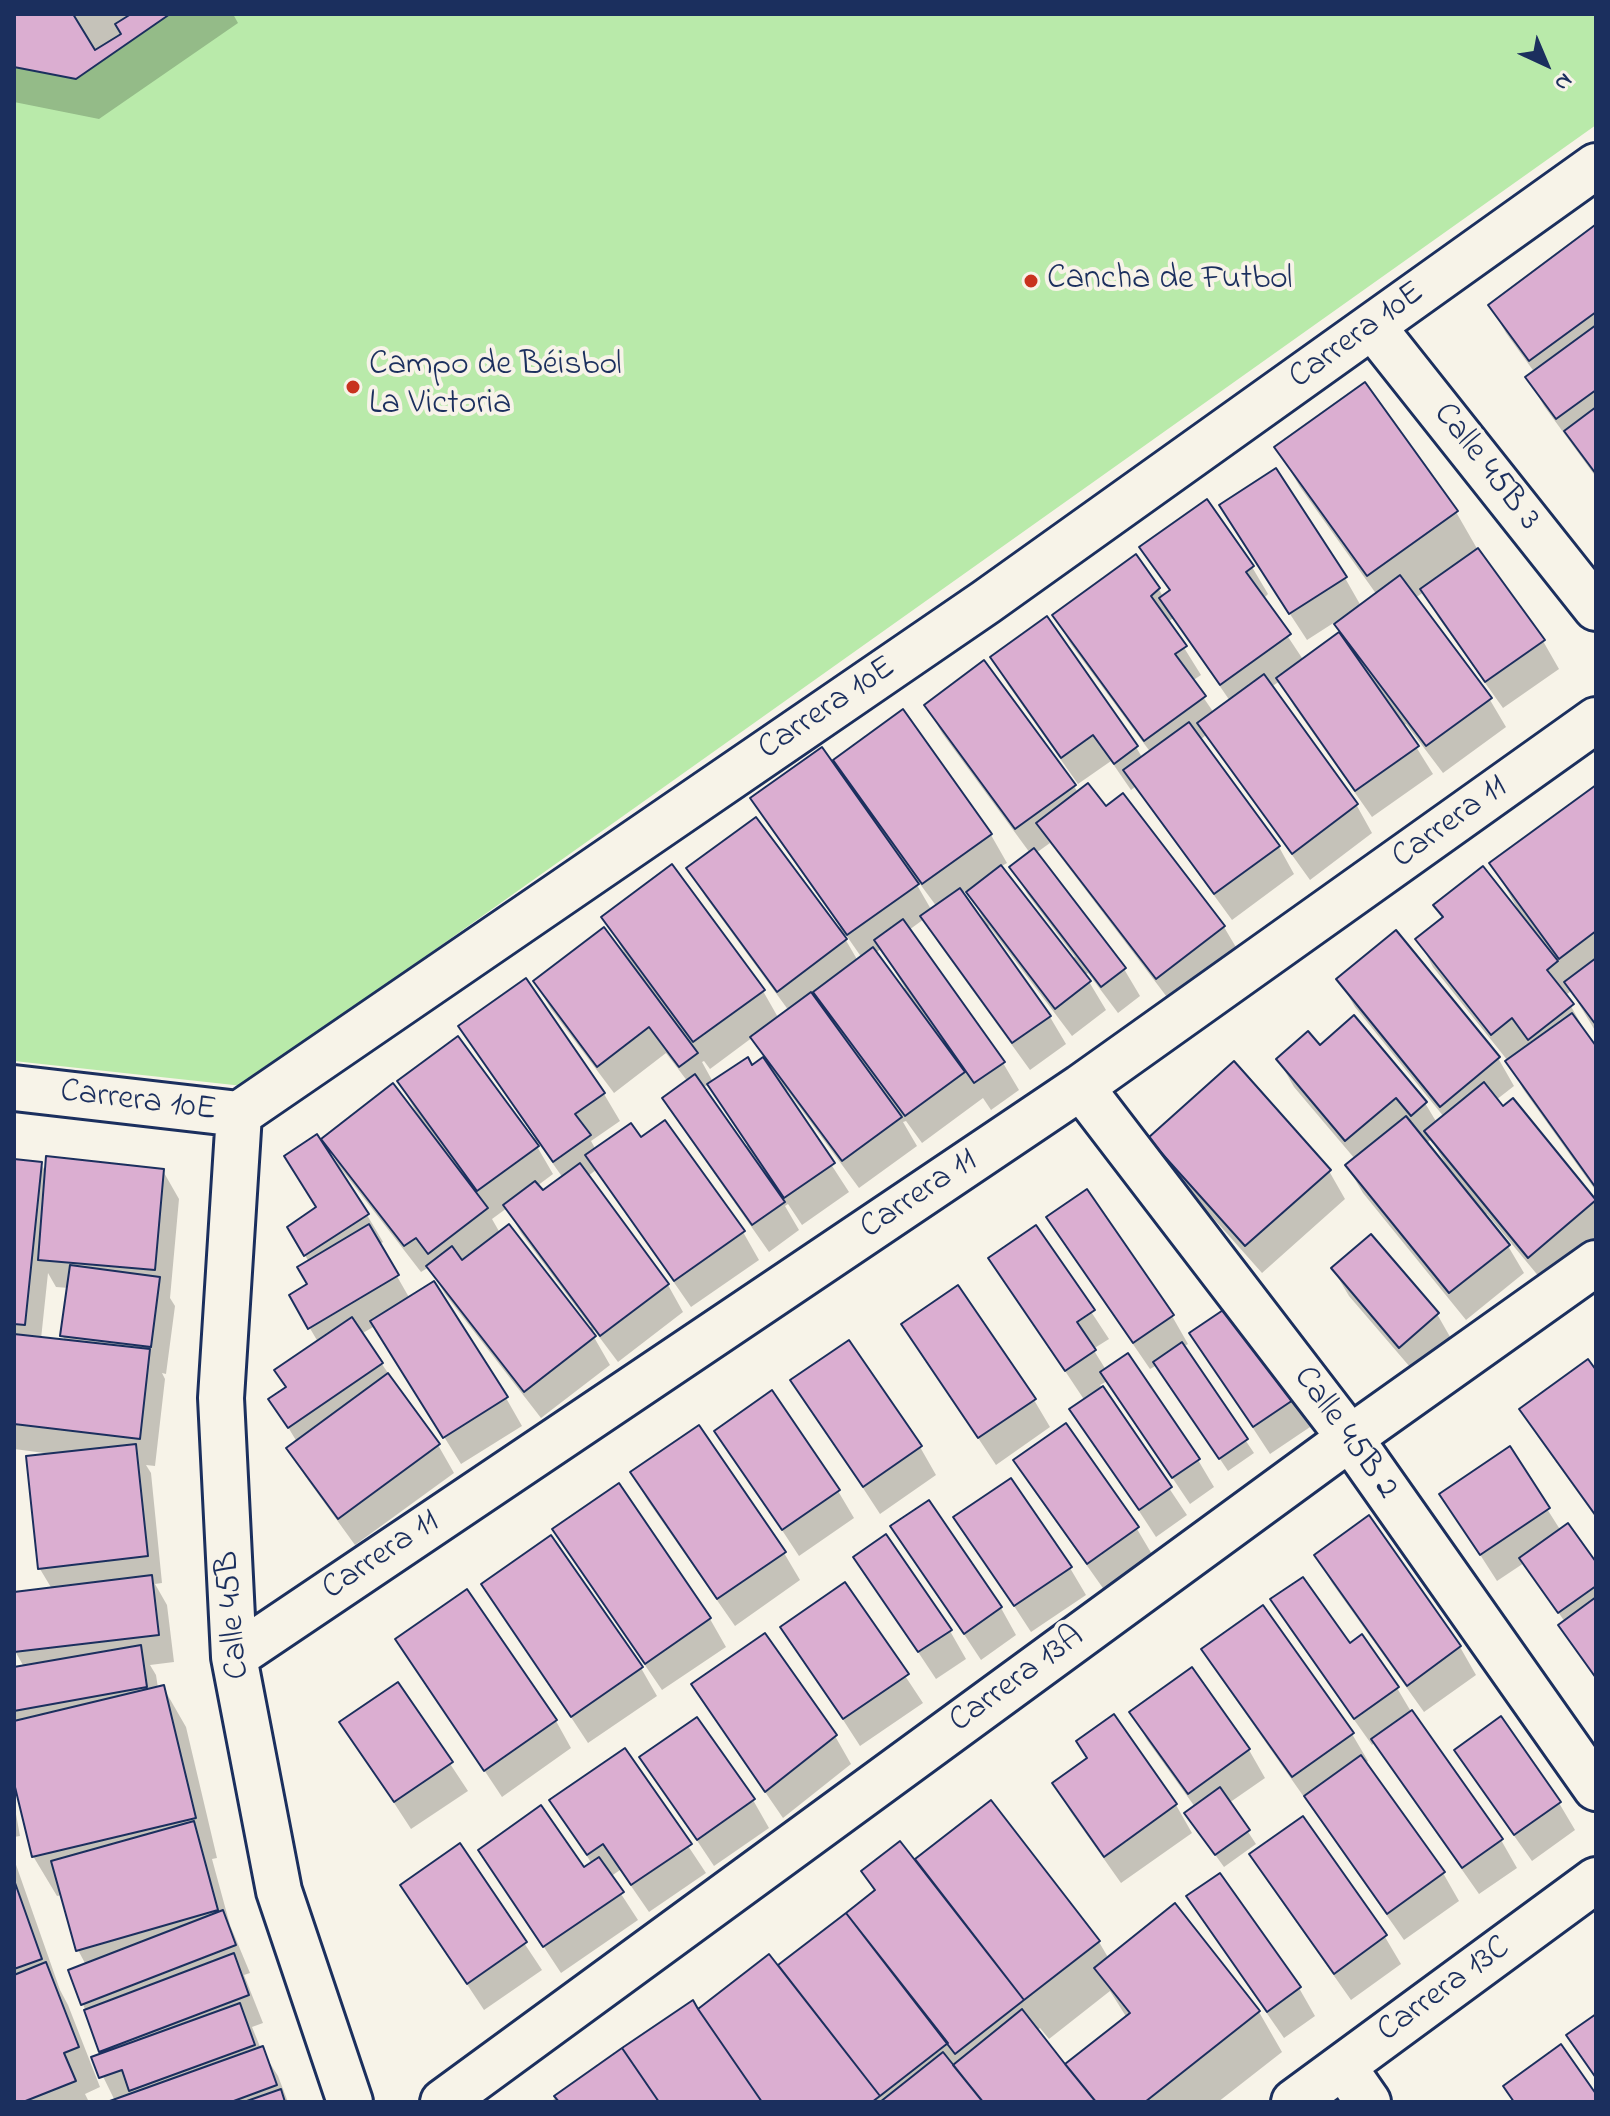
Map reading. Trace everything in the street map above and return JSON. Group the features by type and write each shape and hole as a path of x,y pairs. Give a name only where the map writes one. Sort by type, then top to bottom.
{"street":[{"name":"Carrera 10E","path":"14,1088 239,1114 986,602 1596,166"},
{"name":"Calle 45B 3","path":"1373,327 1596,608"},
{"name":"Carrera 11","path":"234,1657 1081,1087 1596,720"},
{"name":"Calle 45B 2","path":"1081,1087 1350,1438 1596,1788"},
{"name":"Calle 45B","path":"239,1114 221,1398 234,1657 279,1891 350,2102"},
{"name":"Carrera 13A","path":"443,2102 1350,1438 1596,1263"},
{"name":"Carrera 13C","path":"1294,2102 1596,1880"},
{"path":"1343,2066 1368,2102"}],"green space":[{"path":"170,14 1596,14 1596,125 243,1086 14,1061 14,67 76,79"}],"building":[{"path":"14,14 170,14 76,79 14,67"},
{"path":"73,14 131,14 115,24 121,34 95,50"},
{"path":"1595,225 1596,312 1529,361 1488,305"},
{"path":"1596,325 1596,390 1556,419 1525,377"},
{"path":"1365,382 1458,511 1367,576 1274,447"},
{"path":"1596,407 1596,474 1564,431"},
{"path":"1276,468 1347,577 1289,614 1219,505"},
{"path":"1207,499 1254,566 1246,572 1291,634 1220,685 1159,598 1170,590 1139,547"},
{"path":"1478,548 1545,640 1485,682 1420,589"},
{"path":"1136,554 1160,588 1151,596 1187,646 1175,654 1206,696 1144,741 1052,615"},
{"path":"1400,575 1492,698 1426,746 1334,624"},
{"path":"1047,616 1138,746 1114,764 1093,735 1061,758 990,657"},
{"path":"1339,632 1419,746 1355,791 1276,678"},
{"path":"984,660 1076,785 1015,829 924,705"},
{"path":"1264,674 1358,804 1292,854 1197,723"},
{"path":"903,709 992,834 922,884 833,760"},
{"path":"1189,722 1280,846 1214,894 1123,770"},
{"path":"822,747 919,884 847,935 750,798"},
{"path":"1088,783 1106,806 1123,793 1225,926 1156,979 1036,823"},
{"path":"1596,785 1596,931 1559,959 1489,863"},
{"path":"756,817 847,939 777,992 686,868"},
{"path":"1034,848 1126,968 1101,987 1009,867"},
{"path":"672,864 765,990 693,1042 601,917"},
{"path":"1001,865 1091,981 1055,1009 966,892"},
{"path":"1483,866 1558,961 1547,970 1574,1004 1528,1040 1512,1018 1491,1035 1415,939 1443,917 1433,905"},
{"path":"960,888 1051,1016 1012,1043 920,916"},
{"path":"903,919 1005,1062 974,1083 874,940"},
{"path":"604,927 698,1053 679,1067 649,1027 597,1067 533,981"},
{"path":"1396,930 1500,1057 1440,1107 1336,979"},
{"path":"873,947 965,1072 905,1116 813,992"},
{"path":"1596,958 1596,1025 1564,982"},
{"path":"526,978 605,1093 575,1114 591,1135 553,1162 458,1026"},
{"path":"811,992 902,1117 842,1161 750,1037"},
{"path":"1572,1013 1596,1046 1596,1188 1505,1061"},
{"path":"1354,1015 1427,1102 1411,1116 1396,1098 1345,1141 1276,1059 1308,1031 1320,1045"},
{"path":"458,1036 539,1146 477,1191 397,1081"},
{"path":"748,1057 752,1065 763,1057 835,1163 784,1198 707,1084"},
{"path":"1234,1061 1331,1170 1245,1246 1148,1138"},
{"path":"695,1074 785,1202 752,1225 662,1098"},
{"path":"1484,1082 1503,1106 1513,1098 1596,1200 1528,1258 1424,1131"},
{"path":"393,1083 488,1208 428,1254 416,1238 404,1246 321,1139"},
{"path":"1406,1116 1510,1245 1449,1293 1345,1165"},
{"path":"665,1120 745,1231 674,1281 585,1155 631,1123 641,1137"},
{"path":"317,1134 369,1214 304,1256 287,1227 316,1207 284,1156"},
{"path":"46,1156 164,1169 155,1270 38,1260"},
{"path":"14,1159 42,1162 25,1325 14,1324"},
{"path":"580,1163 669,1284 600,1336 503,1205 535,1181 543,1190"},
{"path":"1087,1189 1174,1315 1133,1343 1046,1217"},
{"path":"369,1224 399,1275 308,1329 289,1295 307,1284 297,1267"},
{"path":"509,1224 596,1336 524,1392 426,1266 452,1246 462,1260"},
{"path":"1036,1225 1095,1310 1077,1322 1096,1350 1065,1371 988,1258"},
{"path":"1371,1234 1439,1313 1399,1348 1331,1268"},
{"path":"70,1265 160,1277 151,1347 60,1336"},
{"path":"434,1281 508,1397 443,1438 370,1321"},
{"path":"958,1285 1036,1399 978,1438 901,1324"},
{"path":"1238,1300 1302,1394 1253,1427 1189,1333"},
{"path":"352,1317 383,1363 288,1428 268,1399 286,1387 274,1370"},
{"path":"14,1334 150,1349 140,1439 14,1424"},
{"path":"849,1340 922,1446 863,1487 790,1380"},
{"path":"1182,1342 1248,1439 1219,1459 1153,1362"},
{"path":"1128,1353 1200,1459 1172,1478 1100,1372"},
{"path":"1588,1359 1596,1370 1596,1516 1519,1409"},
{"path":"388,1373 440,1444 338,1519 286,1448"},
{"path":"1103,1386 1172,1487 1139,1510 1069,1409"},
{"path":"772,1390 840,1490 782,1530 714,1431"},
{"path":"1066,1423 1139,1527 1087,1564 1013,1460"},
{"path":"699,1425 786,1552 717,1599 630,1472"},
{"path":"136,1444 148,1556 38,1569 26,1456"},
{"path":"1510,1446 1550,1508 1480,1555 1439,1494"},
{"path":"1011,1478 1072,1567 1014,1606 953,1517"},
{"path":"619,1483 711,1618 645,1664 552,1529"},
{"path":"929,1500 1002,1607 964,1634 890,1526"},
{"path":"1369,1515 1461,1646 1407,1686 1314,1555"},
{"path":"1568,1523 1596,1562 1596,1586 1558,1613 1519,1558"},
{"path":"886,1534 952,1630 918,1652 853,1557"},
{"path":"551,1535 643,1667 571,1717 481,1584"},
{"path":"152,1575 159,1635 14,1652 14,1592"},
{"path":"1303,1577 1350,1643 1362,1634 1399,1687 1354,1719 1270,1599"},
{"path":"845,1582 909,1674 843,1719 780,1627"},
{"path":"467,1589 557,1720 484,1771 395,1639"},
{"path":"1596,1597 1596,1678 1558,1625"},
{"path":"1263,1605 1354,1733 1292,1777 1201,1649"},
{"path":"765,1633 837,1735 765,1792 691,1684"},
{"path":"141,1645 147,1687 14,1711 14,1667"},
{"path":"1192,1667 1250,1749 1188,1794 1129,1712"},
{"path":"398,1682 453,1762 394,1802 339,1722"},
{"path":"164,1685 196,1818 32,1857 14,1783 14,1721"},
{"path":"1412,1710 1503,1839 1462,1868 1371,1739"},
{"path":"1114,1714 1177,1804 1104,1857 1052,1783 1087,1758 1076,1741"},
{"path":"1501,1716 1561,1802 1514,1835 1454,1750"},
{"path":"697,1717 755,1799 697,1840 639,1757"},
{"path":"625,1748 692,1844 631,1885 603,1844 587,1855 549,1800"},
{"path":"1361,1755 1445,1872 1387,1914 1304,1796"},
{"path":"1220,1787 1250,1830 1215,1855 1184,1813"},
{"path":"991,1800 1100,1941 1024,2000 915,1859"},
{"path":"541,1805 584,1867 599,1857 624,1892 543,1947 478,1850"},
{"path":"1303,1816 1387,1935 1334,1974 1249,1854"},
{"path":"194,1821 218,1910 76,1951 51,1861"},
{"path":"900,1841 1024,2000 955,2054 846,1913 875,1890 861,1871"},
{"path":"460,1843 527,1942 467,1984 400,1885"},
{"path":"1220,1873 1301,1987 1267,2012 1186,1896"},
{"path":"14,1880 42,1959 14,1969"},
{"path":"1175,1903 1260,2011 1145,2102 1096,2102 1065,2064 1130,2013 1094,1968"},
{"path":"223,1910 236,1945 81,2005 68,1970"},
{"path":"846,1913 948,2043 880,2096 778,1965"},
{"path":"234,1953 249,1995 99,2052 84,2010"},
{"path":"769,1954 880,2096 872,2102 762,2102 698,2009"},
{"path":"46,1962 79,2047 64,2053 76,2081 23,2102 14,2102 14,1975"},
{"path":"693,2000 762,2102 659,2102 622,2048"},
{"path":"240,2003 255,2045 129,2091 122,2070 99,2078 91,2057"},
{"path":"1022,2009 1096,2102 983,2102 953,2065"},
{"path":"1596,2014 1596,2078 1566,2035"},
{"path":"1561,2044 1596,2094 1596,2102 1514,2102 1503,2086"},
{"path":"263,2046 277,2085 231,2102 107,2102"},
{"path":"622,2048 659,2102 559,2102 554,2096"},
{"path":"943,2052 983,2102 880,2102"},
{"path":"281,2089 285,2102 244,2102"}],"place":[{"name":"Cancha de Futbol","path":"1031,281"},
{"name":"Campo de Béisbol La Victoria","path":"353,387"}]}
